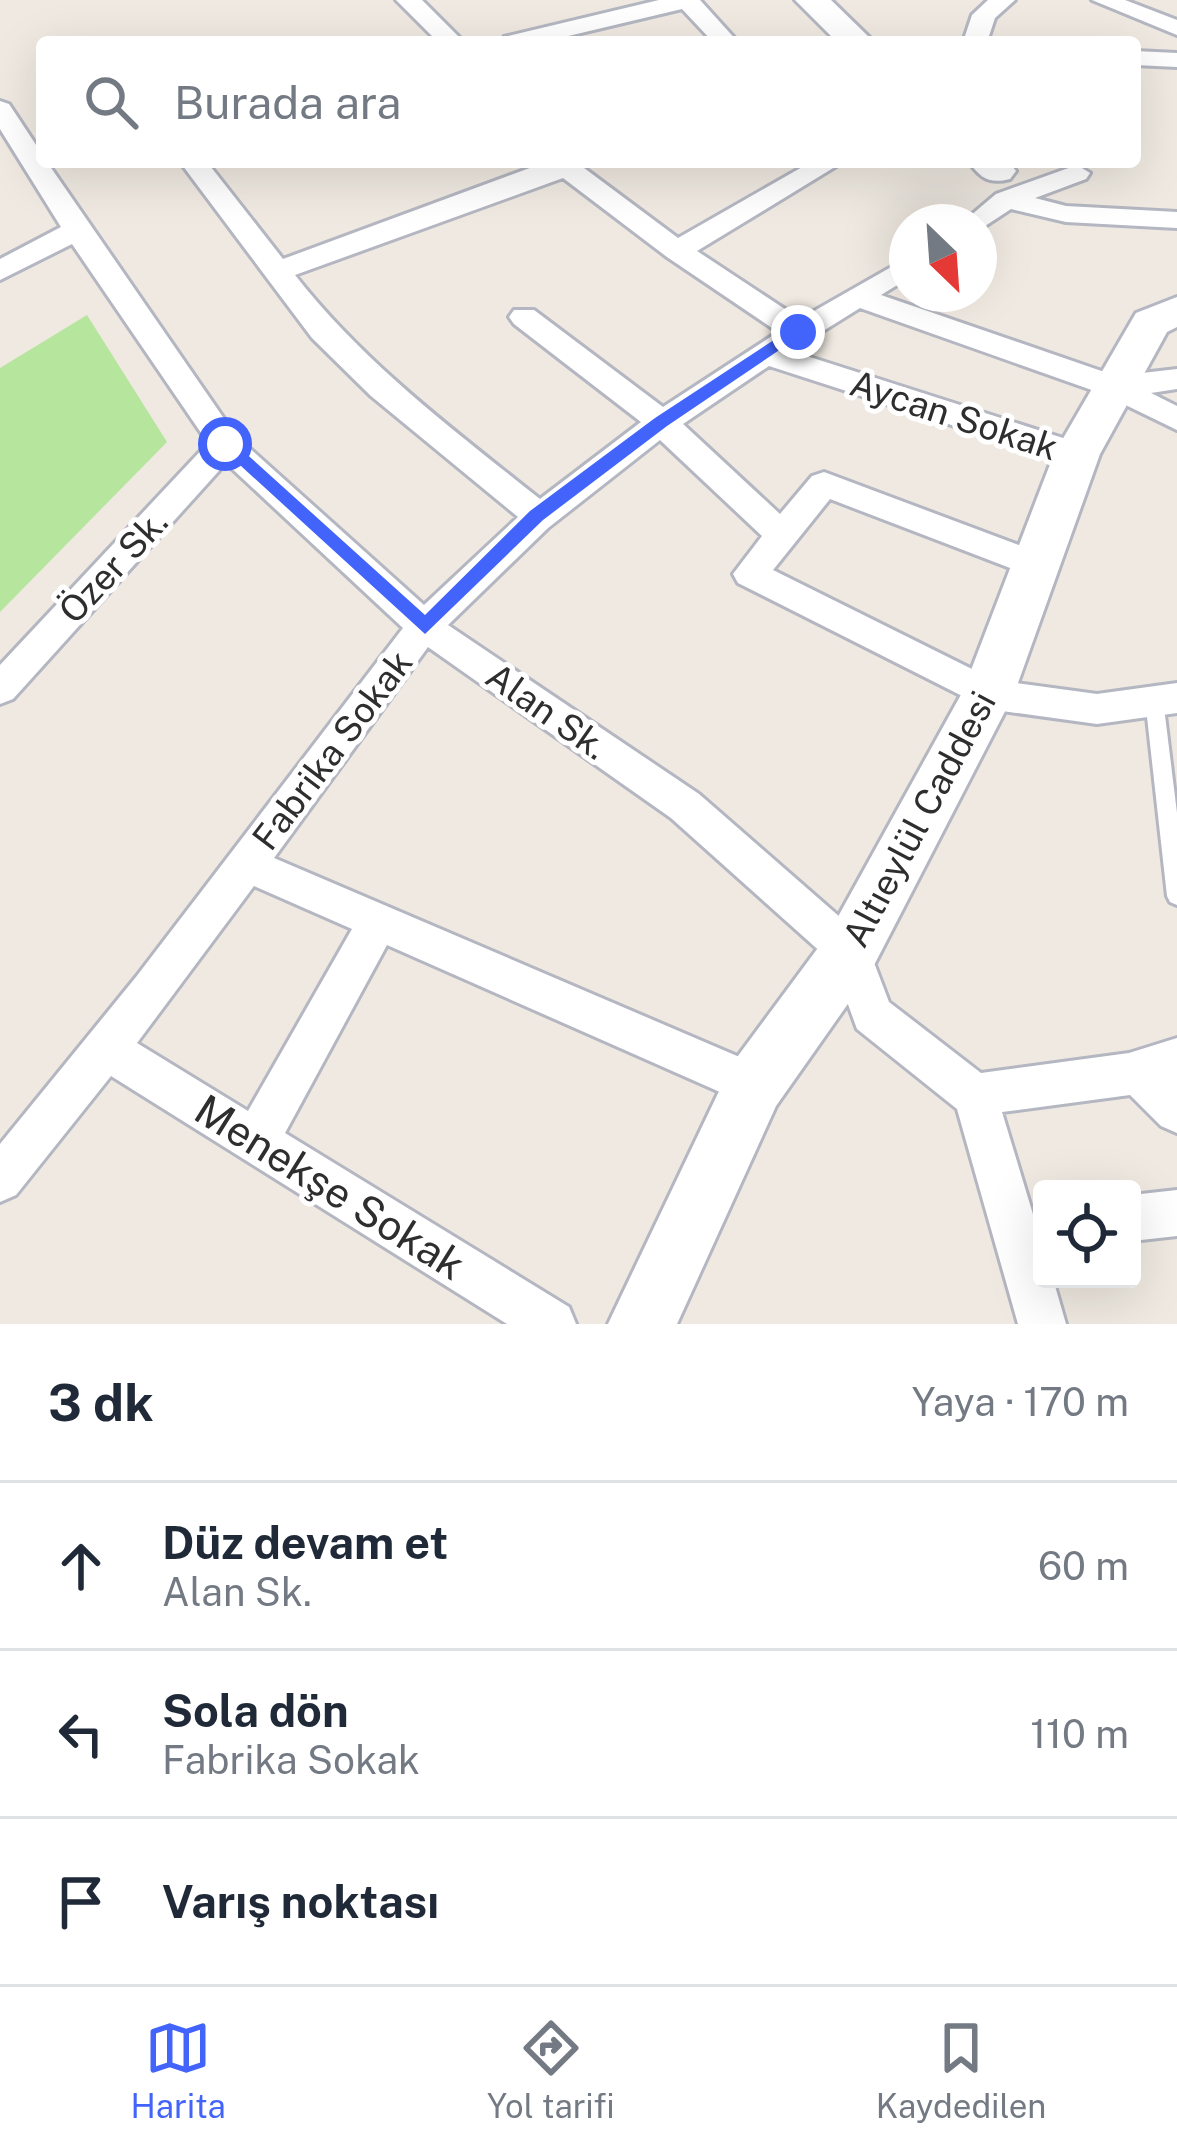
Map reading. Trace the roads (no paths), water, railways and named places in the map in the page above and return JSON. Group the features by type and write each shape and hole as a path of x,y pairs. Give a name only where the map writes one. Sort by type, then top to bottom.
{"street":[{"path":"408,0 446,36"},
{"path":"538,36 687,0 720,36"},
{"path":"812,0 851,36"},
{"path":"977,36 984,15 1004,0"},
{"path":"1104,0 1177,28"},
{"path":"1141,58 1177,60"},
{"name":"Alan Sk.","path":"0,109 36,159"},
{"path":"0,177 36,160"},
{"name":"Alan Sk.","path":"42,168 77,230 225,444 425,627 685,806 850,952 872,1015 975,1096"},
{"path":"198,168 322,331 382,388 537,515"},
{"path":"278,271 553,168"},
{"path":"565,168 798,332"},
{"path":"677,251 820,168"},
{"path":"997,174 1077,173"},
{"path":"997,174 1066,214 1177,220"},
{"path":"984,204 997,174"},
{"path":"0,271 77,230"},
{"name":"Fabrika Sokak","path":"0,1179 109,1050 425,627 537,515 763,353 889,278"},
{"path":"856,298 1114,387 1177,418"},
{"name":"Altıeylül Caddesi","path":"642,1324 754,1084 850,952 988,694 1077,454 1151,322 1177,310"},
{"path":"524,317 661,422 782,535"},
{"name":"Aycan Sokak","path":"763,353 1077,454"},
{"path":"1114,387 1177,379"},
{"name":"Özer Sk.","path":"0,688 225,444"},
{"path":"1036,565 824,484 750,574 988,694 1096,709 1166,698"},
{"path":"246,864 754,1084"},
{"path":"256,1141 379,921"},
{"name":"Menekşe Sokak","path":"109,1050 552,1324"},
{"path":"1042,1324 1028,1228 975,1096 1028,1084 1159,1068 1177,1111"},
{"path":"1141,1217 1177,1213"}],"lane":[{"path":"1166,698 1177,896"}]}
